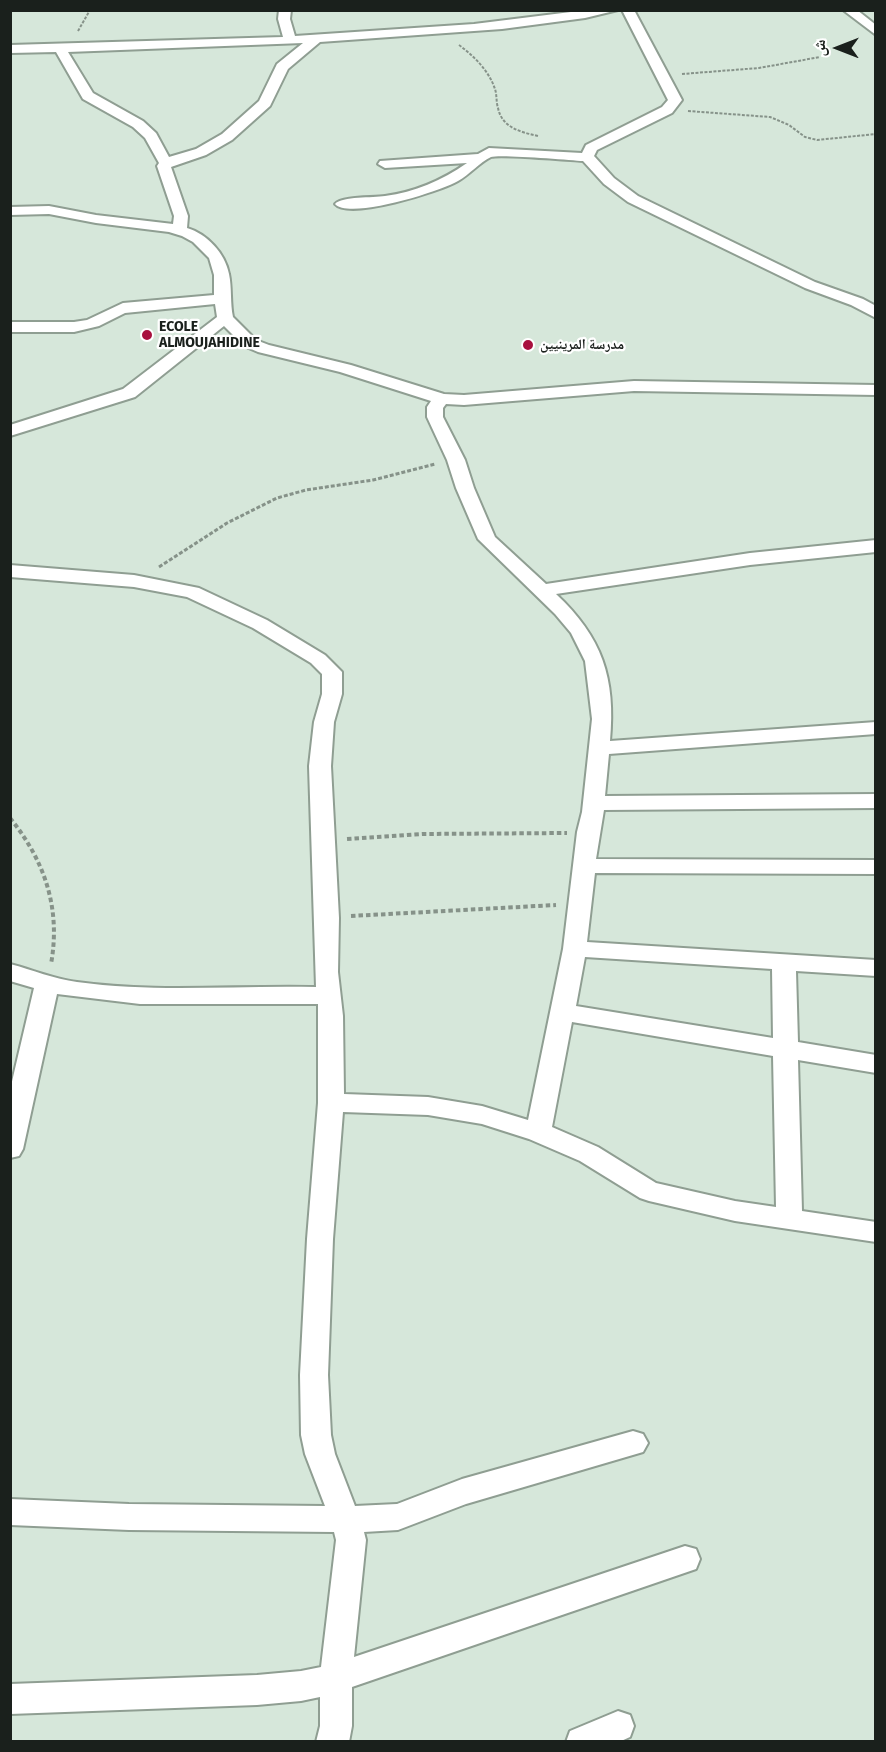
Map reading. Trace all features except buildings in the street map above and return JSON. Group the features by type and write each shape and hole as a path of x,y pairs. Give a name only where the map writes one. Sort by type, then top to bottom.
{"street":[{"path":"285,10 284,19 290,40"},
{"path":"10,49 142,47 316,39 514,25 612,10"},
{"path":"586,157 591,148 666,110 675,100 651,59 628,10"},
{"path":"849,10 876,31"},
{"path":"166,163 201,152 227,137 265,103 282,67 316,39"},
{"path":"60,48 88,96 138,124 151,136 166,163 165,169 181,216 179,230"},
{"path":"342,204 398,200 419,195 445,184 489,152 586,157 609,181 633,199 810,285 857,302 876,313"},
{"path":"385,164 481,158"},
{"path":"10,211 49,210 179,230 198,239 216,257 222,275 225,318 243,339 264,349 345,368 441,399 464,400 634,386 876,390"},
{"path":"10,327 75,326 93,323 112,311 123,308 222,299"},
{"path":"10,431 108,402 129,393 225,318"},
{"path":"441,399 435,407 435,417 456,460 487,540 562,610 580,631 595,661 602,718 594,803 588,832 574,949 538,1132"},
{"path":"541,591 752,558 876,546"},
{"path":"10,572 134,581 175,587 205,597 260,624 328,667 333,677 332,694 324,722 320,766 327,918 330,1103 314,1364 316,1435 320,1454 346,1520 351,1540 336,1678 336,1726 332,1742"},
{"path":"599,748 876,728"},
{"path":"594,803 876,801"},
{"path":"584,866 876,867"},
{"path":"574,949 876,968"},
{"path":"784,962 789,1221"},
{"path":"10,972 74,990 153,996 279,994 329,996"},
{"path":"10,1149 38,1032 47,983"},
{"path":"563,1012 876,1064"},
{"path":"330,1103 429,1106 482,1115 538,1132 589,1154 649,1191 789,1221 876,1232"},
{"path":"10,1512 129,1517 346,1520 398,1516 462,1492 633,1443"},
{"path":"10,1699 257,1690 301,1686 336,1678 685,1559"}],"path":[{"path":"438,31 477,57 495,89 498,111 506,124 538,136"},
{"path":"663,76 759,68 820,57"},
{"path":"666,110 770,117 789,125 805,137 817,140 876,134"},
{"path":"134,581 174,559 227,523 277,498 306,490 373,480 456,460"},
{"path":"10,818 27,836 40,860 52,902 56,936 47,983"},
{"path":"322,841 422,834 588,832"},
{"path":"327,918 450,909 580,904"}],"place":[{"name":"ECOLE ALMOUJAHIDINE","path":"147,335"},
{"name":"مدرسة المرينيين","path":"528,345"}]}
